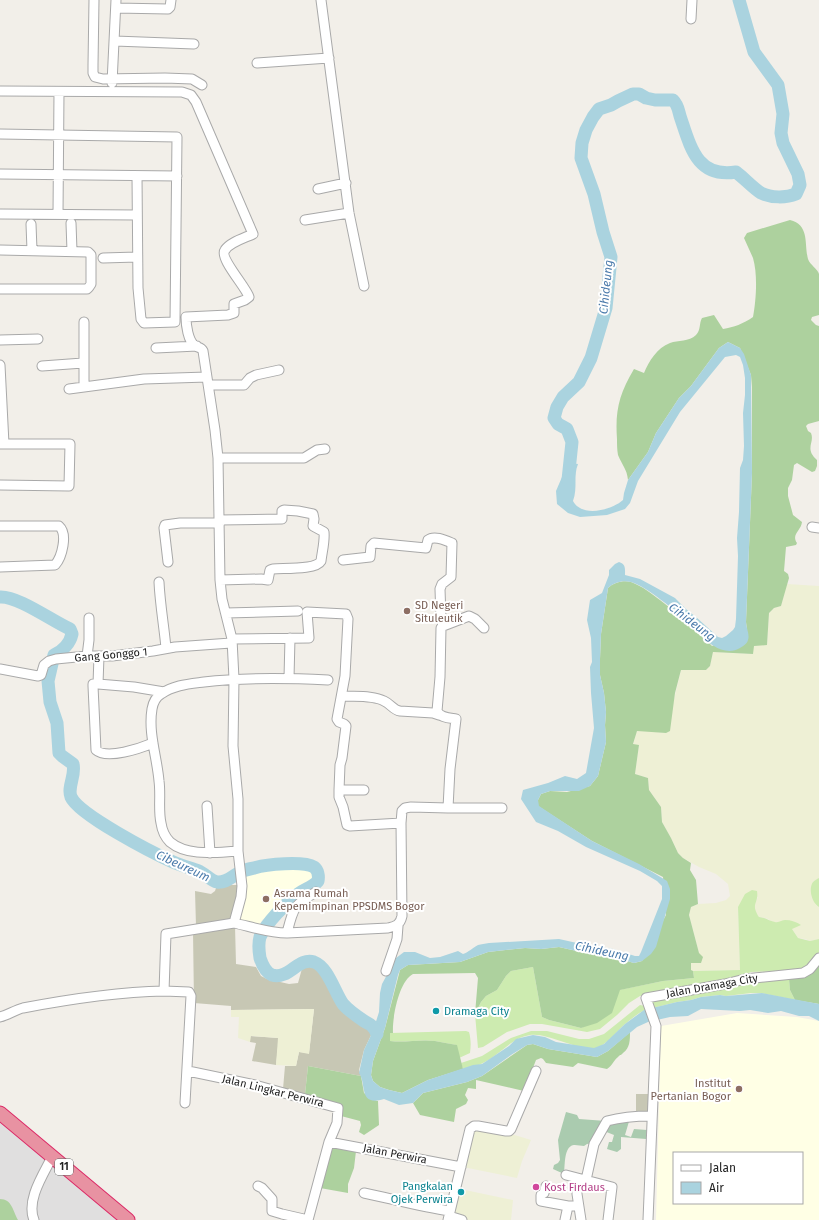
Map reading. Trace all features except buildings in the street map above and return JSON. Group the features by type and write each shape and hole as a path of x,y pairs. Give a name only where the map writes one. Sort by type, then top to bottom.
{"highway":[{"name":"11","path":"0,1113 128,1220"}],"street":[{"path":"94,0 93,73 95,77 165,78 192,80 202,84"},
{"path":"112,92 116,4 168,10 171,0"},
{"path":"321,0 349,214 364,286"},
{"path":"691,19 692,0"},
{"path":"114,41 194,44"},
{"path":"257,63 329,58"},
{"path":"0,91 182,92 191,95 196,102 253,234 232,245 224,252 226,261 247,291 249,297 234,304 234,313 228,315 186,317 186,323 192,342 203,351 218,458 220,580 222,599 231,641 234,679 233,746 238,799 238,851 242,877 241,897 234,923"},
{"path":"58,214 59,92"},
{"path":"0,134 177,137 175,322 142,322 139,302 137,257 137,176"},
{"path":"0,174 177,176"},
{"path":"318,189 346,183"},
{"path":"0,214 137,215"},
{"path":"305,220 349,214"},
{"path":"71,223 72,251"},
{"path":"31,224 32,250"},
{"path":"0,250 88,252 91,255 91,284 90,288 87,289 0,289"},
{"path":"103,258 137,257"},
{"path":"84,322 84,387"},
{"path":"0,340 38,339"},
{"path":"156,348 197,346"},
{"path":"42,366 83,363"},
{"path":"0,365 2,444 70,444 69,486 0,485"},
{"path":"69,389 144,380 208,381 244,385 250,378 279,370"},
{"path":"218,458 304,458 316,450 325,449"},
{"path":"168,562 164,528 165,525 180,523 282,519 282,511 284,510 312,514 314,519 313,526 324,532 325,537 320,564 308,567 273,569 270,570 268,580 220,580"},
{"path":"0,526 59,526 63,529 64,534 61,550 55,565 0,567"},
{"path":"343,560 370,557 371,546 374,543 426,548 428,540 431,538 439,538 451,542 451,577 442,584 440,589 441,618 443,626 441,628 439,714"},
{"path":"159,582 160,604 164,624 166,648"},
{"path":"226,613 298,612"},
{"name":"Gang Gonggo 1","path":"0,669 38,676 41,675 44,665 52,660 87,656 112,656 231,641 309,638 307,612 346,614 348,617 345,676 342,696"},
{"path":"443,626 469,616 475,619 484,628"},
{"path":"87,656 89,618"},
{"path":"289,678 290,638"},
{"path":"98,684 99,656"},
{"path":"238,851 210,853 182,848 170,842 166,836 160,822 159,780 151,729 152,708 157,698 164,692 180,685 234,679 289,678 328,680"},
{"path":"153,743 138,749 121,753 98,752 96,750 93,684 134,687 164,692"},
{"path":"401,823 347,825 339,797 339,772 346,726 337,719 342,696 383,700 396,710 439,714 442,717 456,719 450,769 448,808"},
{"path":"339,790 364,790"},
{"path":"207,806 210,853"},
{"path":"386,971 397,939 398,926 401,922 402,916 402,811 405,808 411,807 502,808"},
{"path":"287,933 292,914 297,904 316,892"},
{"path":"164,991 166,934 234,923 256,927 274,933 388,928 398,926"},
{"name":"Jalan Dramaga City","path":"651,1116 656,1026 647,1001 745,979 803,973 810,969 819,958"},
{"path":"0,1017 23,1008 75,998 164,991 188,992 190,995 188,1071 185,1103"},
{"name":"Jalan Lingkar Perwira","path":"188,1071 255,1085 338,1108 337,1123 329,1142 308,1220 272,1211 272,1198 258,1186"},
{"path":"449,1216 472,1127 478,1126 509,1131 536,1071"},
{"path":"581,1220 577,1194 594,1144 607,1121 616,1120 627,1116 651,1116 648,1220"},
{"name":"Jalan Perwira","path":"329,1142 461,1167"},
{"path":"34,1220 32,1214 33,1200 39,1183 52,1157"},
{"path":"566,1175 612,1186 608,1220"},
{"path":"546,1186 544,1193 541,1195 541,1201 568,1206 579,1206"},
{"path":"364,1194 389,1198 434,1209 462,1220"},
{"path":"565,1220 568,1206"}],"shaded area":[{"path":"787,584 819,586 819,878 813,882 816,905 819,907 819,939 810,941 798,938 789,921 784,920 778,923 759,917 754,910 754,905 758,897 738,907 740,970 691,971 691,963 699,953 689,915 691,907 698,904 716,903 726,900 730,896 728,884 716,874 699,867 683,858 678,853 662,822 661,807 649,790 648,778 635,774 639,745 633,745 637,730 666,733 681,670 706,670 710,666 713,652 753,654 753,645 767,645 769,613 774,608 781,606"},
{"name":"Asrama Rumah Kepemimpinan PPSDMS Bogor","path":"271,867 310,869 315,871 317,878 295,894 269,917 263,919 259,925 239,921 246,873"},
{"path":"217,885 241,885 231,922 196,926 195,891 211,894 215,891"},
{"path":"235,926 236,964 256,967 261,976 267,979 289,984 298,983 303,965 309,963 314,965 320,968 326,977 340,1006 355,1018 370,1026 373,1031 364,1050 359,1070 361,1076 308,1066 305,1094 283,1089 285,1066 296,1066 299,1052 309,1053 314,1009 231,1010 231,1006 194,1003 193,932"},
{"path":"314,1009 309,1054 299,1052 296,1066 276,1065 278,1038 251,1036 250,1042 238,1038 239,1017 231,1017 231,1010"},
{"name":"Institut Pertanian Bogor","path":"737,1013 797,1017 819,1021 819,1220 656,1220 661,1026"},
{"path":"250,1036 279,1038 276,1065 252,1061 256,1043 250,1042"},
{"path":"636,1094 649,1094 649,1115 636,1114"},
{"path":"566,1112 577,1115 579,1119 606,1121 593,1143 584,1146 572,1145 569,1148 566,1155 564,1174 553,1169 554,1165 560,1160 558,1140"},
{"path":"630,1118 625,1135 631,1137 634,1129 647,1130 646,1139 621,1137 621,1149 617,1152 607,1149 609,1142 612,1142 614,1135 604,1131 607,1122"},
{"path":"0,1119 124,1220 0,1220"},
{"path":"474,1129 508,1133 531,1140 517,1178 463,1167"},
{"path":"465,1190 513,1200 511,1220 469,1220 452,1215 457,1194 464,1196"}],"green space":[{"path":"790,220 801,226 805,236 808,259 819,274 819,315 812,317 811,320 819,326 819,421 806,426 812,437 810,449 813,456 817,460 815,471 812,472 797,463 794,465 792,480 788,488 788,496 793,515 802,522 795,537 797,543 796,545 786,547 784,571 788,574 789,578 781,606 774,608 769,613 767,645 754,646 753,654 713,652 710,666 706,670 681,670 675,693 670,731 666,733 637,731 633,744 639,745 635,774 648,778 649,790 661,807 662,822 678,853 691,863 690,870 696,880 698,904 691,907 689,915 699,953 703,957 701,963 691,963 691,970 693,971 694,978 663,981 620,990 612,1013 597,1023 581,1028 542,1017 533,967 511,971 497,990 486,996 475,1014 478,978 475,973 413,974 404,984 397,1000 393,1033 390,1033 390,1041 438,1041 457,1045 463,1069 428,1080 402,1093 380,1087 373,1081 371,1075 373,1061 385,1028 400,970 408,965 460,962 488,952 525,948 541,949 559,947 609,956 634,963 642,961 666,915 663,877 592,841 538,806 538,800 541,794 550,791 567,792 590,786 598,776 606,742 606,712 600,675 601,634 608,588 610,586 625,581 631,582 643,588 681,617 712,646 747,630 746,622 752,473 752,387 751,375 740,348 728,342 719,348 691,386 679,398 656,433 648,452 628,480 618,455 617,420 619,403 634,369 644,373 648,364 661,348 673,342 687,340 696,335 699,331 702,318 714,315 723,329 746,322 753,317 756,296 756,272 753,258 744,238 747,233"},
{"path":"819,878 819,907 814,902 811,888 813,882"},
{"path":"752,890 757,891 755,909 759,917 775,922 789,920 796,922 801,925 792,929 798,938 810,941 819,939 819,952 811,963 802,969 751,972 731,980 640,996 629,1003 600,1029 587,1032 542,1024 530,1024 507,1032 483,1047 478,1048 475,1014 486,996 497,990 511,971 533,967 542,1017 581,1028 611,1013 619,990 663,981 694,978 693,971 740,970 738,907 745,894"},
{"path":"819,963 819,1004 795,1000 790,990 789,979 803,977"},
{"path":"789,979 790,990 795,1000 761,993 751,993 701,997 653,1008 651,1003 652,1000 760,981"},
{"path":"640,1005 645,1006 647,1009 632,1018 608,1041 596,1048 582,1047 545,1036 530,1035 511,1043 489,1060 476,1066 463,1069 461,1063 482,1056 511,1038 531,1031 547,1031 579,1039 589,1039 604,1034"},
{"path":"469,1032 470,1037 470,1053 459,1058 456,1045 438,1041 390,1041 390,1033"},
{"path":"630,1032 630,1041 627,1049 616,1058 607,1069 578,1063 573,1067 546,1063 541,1058 536,1060 524,1091 476,1080 476,1089 468,1088 465,1095 468,1100 466,1104 456,1109 454,1122 420,1115 413,1103 423,1093 467,1082 482,1076 527,1045 533,1044 548,1049 597,1057 608,1051"},
{"path":"308,1066 361,1076 364,1093 378,1101 379,1125 364,1135 359,1132 361,1125 360,1121 341,1116 340,1109 305,1094"},
{"path":"330,1145 356,1151 354,1168 348,1184 348,1193 320,1188"},
{"path":"0,1199 10,1203 18,1220 0,1220"}],"water":[{"path":"728,342 740,348 744,354 751,375 752,473 746,622 749,636 746,644 737,650 727,651 720,649 710,644 677,613 637,584 622,581 610,586 608,588 601,634 600,675 606,712 606,742 598,776 590,786 579,791 550,791 541,794 538,800 539,806 592,841 639,864 667,881 670,889 670,899 656,947 651,954 642,961 634,963 609,956 559,947 541,949 525,948 488,952 460,962 408,965 400,970 398,975 385,1028 373,1061 371,1075 373,1081 380,1087 402,1093 428,1080 473,1065 482,1064 509,1046 516,1039 520,1038 533,1035 545,1037 556,1042 594,1048 604,1044 625,1024 644,1010 701,997 762,993 819,1004 819,1021 809,1016 799,1016 781,1011 768,1013 750,1010 740,1011 701,1009 688,1016 670,1017 648,1022 637,1027 608,1051 597,1057 548,1049 533,1044 527,1045 482,1076 467,1082 423,1093 413,1103 399,1105 384,1099 376,1101 370,1100 365,1093 359,1073 364,1050 373,1031 379,1012 382,984 396,958 404,952 415,952 430,958 440,957 458,951 463,954 478,945 489,943 559,939 613,949 635,956 639,956 641,952 662,899 662,886 657,881 640,871 586,847 558,831 536,822 521,799 523,790 548,783 565,776 577,779 586,773 594,728 590,667 592,662 591,638 587,620 590,600 602,593 609,575 609,570 615,564 619,562 623,564 625,567 625,575 640,579 675,598 718,637 722,638 726,636 735,627 740,468 743,460 744,446 743,413 745,395 745,378 740,357 736,355 725,357 680,412 638,481 630,503 625,509 607,515 580,517 568,513 557,504 556,491 568,463 578,464 573,501 577,506 590,511 597,511 612,507 623,500 628,480 648,452 656,433 679,398 691,386 719,348"}],"waterway":[{"name":"Cihideung","path":"568,480 572,442 567,429 558,424 554,418 557,407 563,397 579,382 591,358 606,308 611,257 603,232 594,194 581,158 582,143 586,130 599,109 633,94 639,94 646,98 655,100 673,100 677,107 688,141 698,159 705,166 723,173 736,172 758,191 769,196 783,197 796,194 800,185 798,174 783,143 781,133 783,114 778,85 754,52 739,0"},
{"name":"Cibeureum","path":"0,597 16,600 70,629 72,634 70,641 66,646 54,655 48,681 50,702 57,723 59,753 73,764 74,768 70,793 77,805 102,823 150,851 180,865 199,871 217,882 225,881 245,870 267,865 302,864 314,867 318,873 318,881 298,894 288,903 272,919 263,931 259,942 260,958 267,972 278,976 289,972 298,965 308,961 319,965 327,975 343,1004 371,1025 377,1034"}],"place":[{"name":"SD Negeri Situleutik","path":"407,611"},
{"name":"Asrama Rumah Kepemimpinan PPSDMS Bogor","path":"266,899"},
{"name":"Dramaga City","path":"436,1011"},
{"name":"Institut Pertanian Bogor","path":"739,1089"},
{"name":"Kost Firdaus","path":"536,1187"},
{"name":"Pangkalan Ojek Perwira","path":"461,1192"}]}
